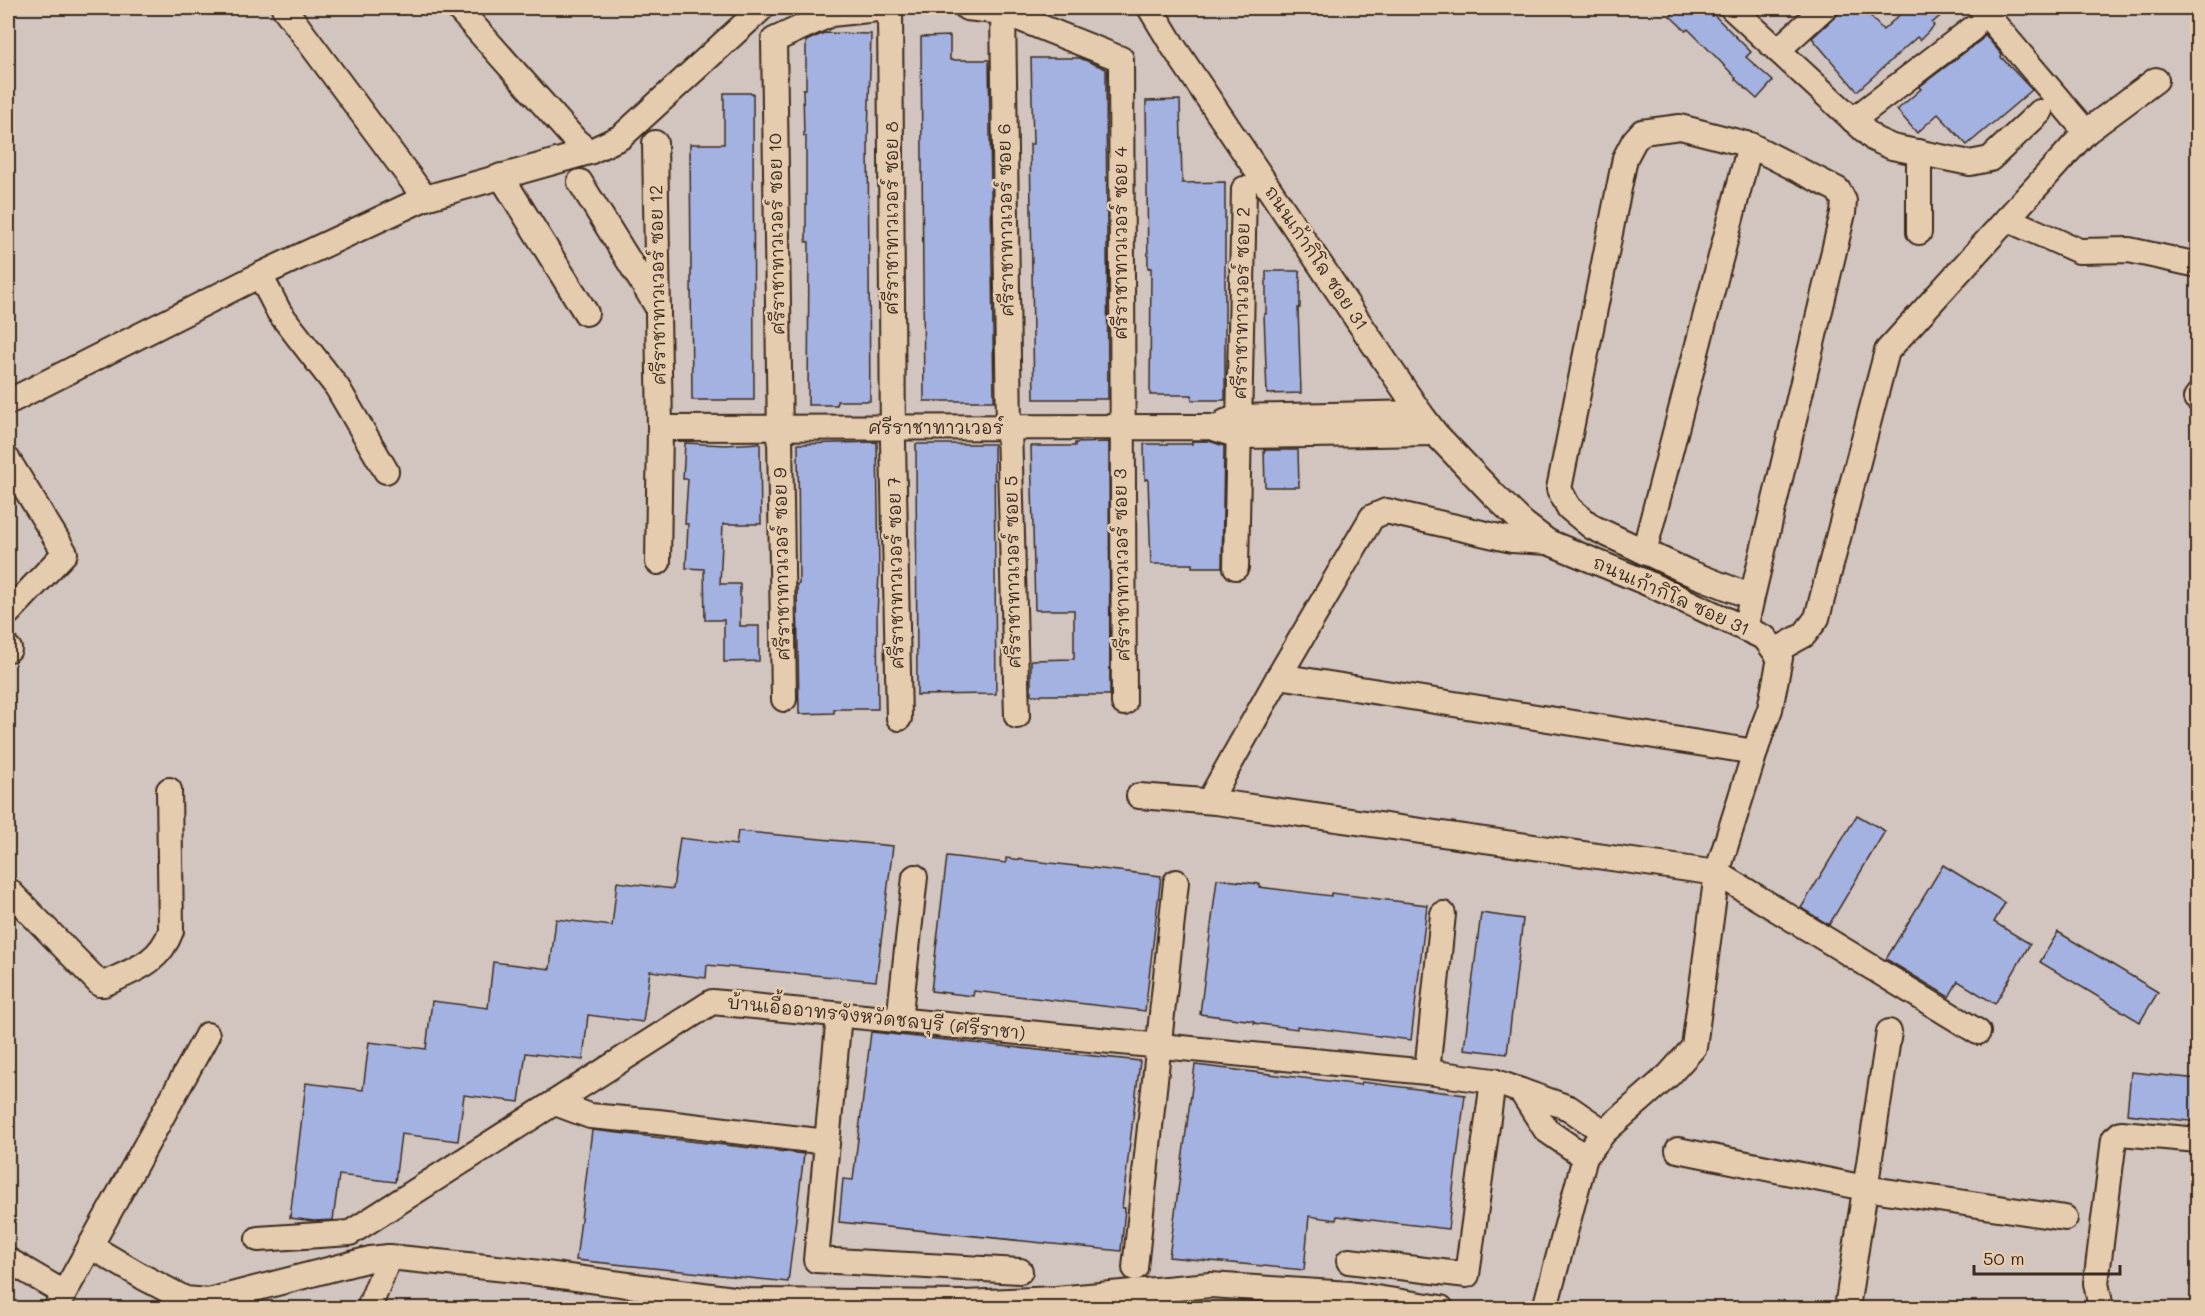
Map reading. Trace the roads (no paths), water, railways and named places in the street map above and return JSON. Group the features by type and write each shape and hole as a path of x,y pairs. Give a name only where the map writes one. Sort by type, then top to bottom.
{"street":[{"path":"284,8 425,198"},
{"path":"458,8 576,141 590,152"},
{"path":"8,402 260,275 425,198 590,152 621,137 762,8"},
{"name":"ศรีราชาทาวเวอร์ ซอย 10","path":"780,428 774,40 831,14 889,8"},
{"name":"ศรีราชาทาวเวอร์ ซอย 8","path":"889,8 893,428"},
{"path":"966,8 1003,12"},
{"name":"ถนนเก้ากิโล ซอย 31","path":"1150,8 1180,56 1435,433 1523,523 1548,542 1644,582 1765,638 1775,651"},
{"path":"1732,8 1874,139 1892,147 1970,163 1990,159 2040,112"},
{"path":"1778,50 1824,8"},
{"name":"ศรีราชาทาวเวอร์ ซอย 4","path":"1003,12 1121,59 1121,427"},
{"name":"ศรีราชาทาวเวอร์ ซอย 6","path":"1003,12 1009,428"},
{"path":"1853,120 1977,18 2086,132"},
{"path":"1545,1308 1585,1157 1604,1132 1670,1075 1694,1047 1717,873 1770,709 1780,658 1775,651 1803,635 1817,618 1887,351 2086,132 2156,80"},
{"path":"1745,629 1844,201 1838,190 1750,145 1680,128 1642,132 1625,158 1559,489 1569,508 1592,527 1688,572 1752,597"},
{"name":"ศรีราชาทาวเวอร์ ซอย 12","path":"655,143 660,428 658,562"},
{"path":"1644,552 1750,145"},
{"path":"1919,152 1919,232"},
{"path":"501,176 586,313"},
{"path":"580,182 658,308"},
{"name":"ศรีราชาทาวเวอร์ ซอย 2","path":"1236,567 1244,189"},
{"path":"2007,219 2079,251 2129,250 2198,265"},
{"path":"260,275 279,312 337,387 386,471"},
{"name":"ศรีราชาทาวเวอร์","path":"660,428 1211,427 1420,413"},
{"name":"ศรีราชาทาวเวอร์","path":"1239,426 1435,433"},
{"name":"ศรีราชาทาวเวอร์ ซอย 3","path":"1121,427 1124,703"},
{"name":"ศรีราชาทาวเวอร์ ซอย 9","path":"780,428 784,699"},
{"name":"ศรีราชาทาวเวอร์ ซอย 7","path":"893,428 899,718"},
{"name":"ศรีราชาทาวเวอร์ ซอย 5","path":"1009,428 1017,717"},
{"path":"8,460 65,553 8,613"},
{"path":"1216,802 1213,797 1214,792 1372,517 1386,511 1512,540 1548,542"},
{"path":"1279,676 1755,752"},
{"path":"8,890 100,984 150,963 166,945 171,931 169,790"},
{"path":"1139,796 1216,802 1717,873 1978,1032"},
{"path":"899,1021 915,877"},
{"path":"1135,1268 1176,882"},
{"path":"1427,1072 1443,914"},
{"name":"บ้านเอื้ออาทรจังหวัดชลบุรี (ศรีราชา)","path":"258,1239 350,1233 712,1002 1427,1072 1493,1081 1569,1108 1604,1132"},
{"path":"839,1015 816,1260 1020,1272"},
{"path":"1847,1308 1888,1032"},
{"path":"8,1260 60,1301 207,1035"},
{"path":"1349,1261 1467,1275 1493,1081"},
{"path":"1521,1091 1546,1130 1585,1157"},
{"path":"555,1103 590,1116 827,1142"},
{"path":"2101,1308 2096,1283 2114,1139 2121,1133 2198,1140"},
{"path":"1678,1150 1865,1188 2065,1218"},
{"path":"90,1246 185,1299 208,1301 370,1259 389,1257 516,1270 748,1301 966,1303 1056,1299 1210,1285 1350,1294 1441,1308"},
{"path":"369,1308 389,1257"}]}
